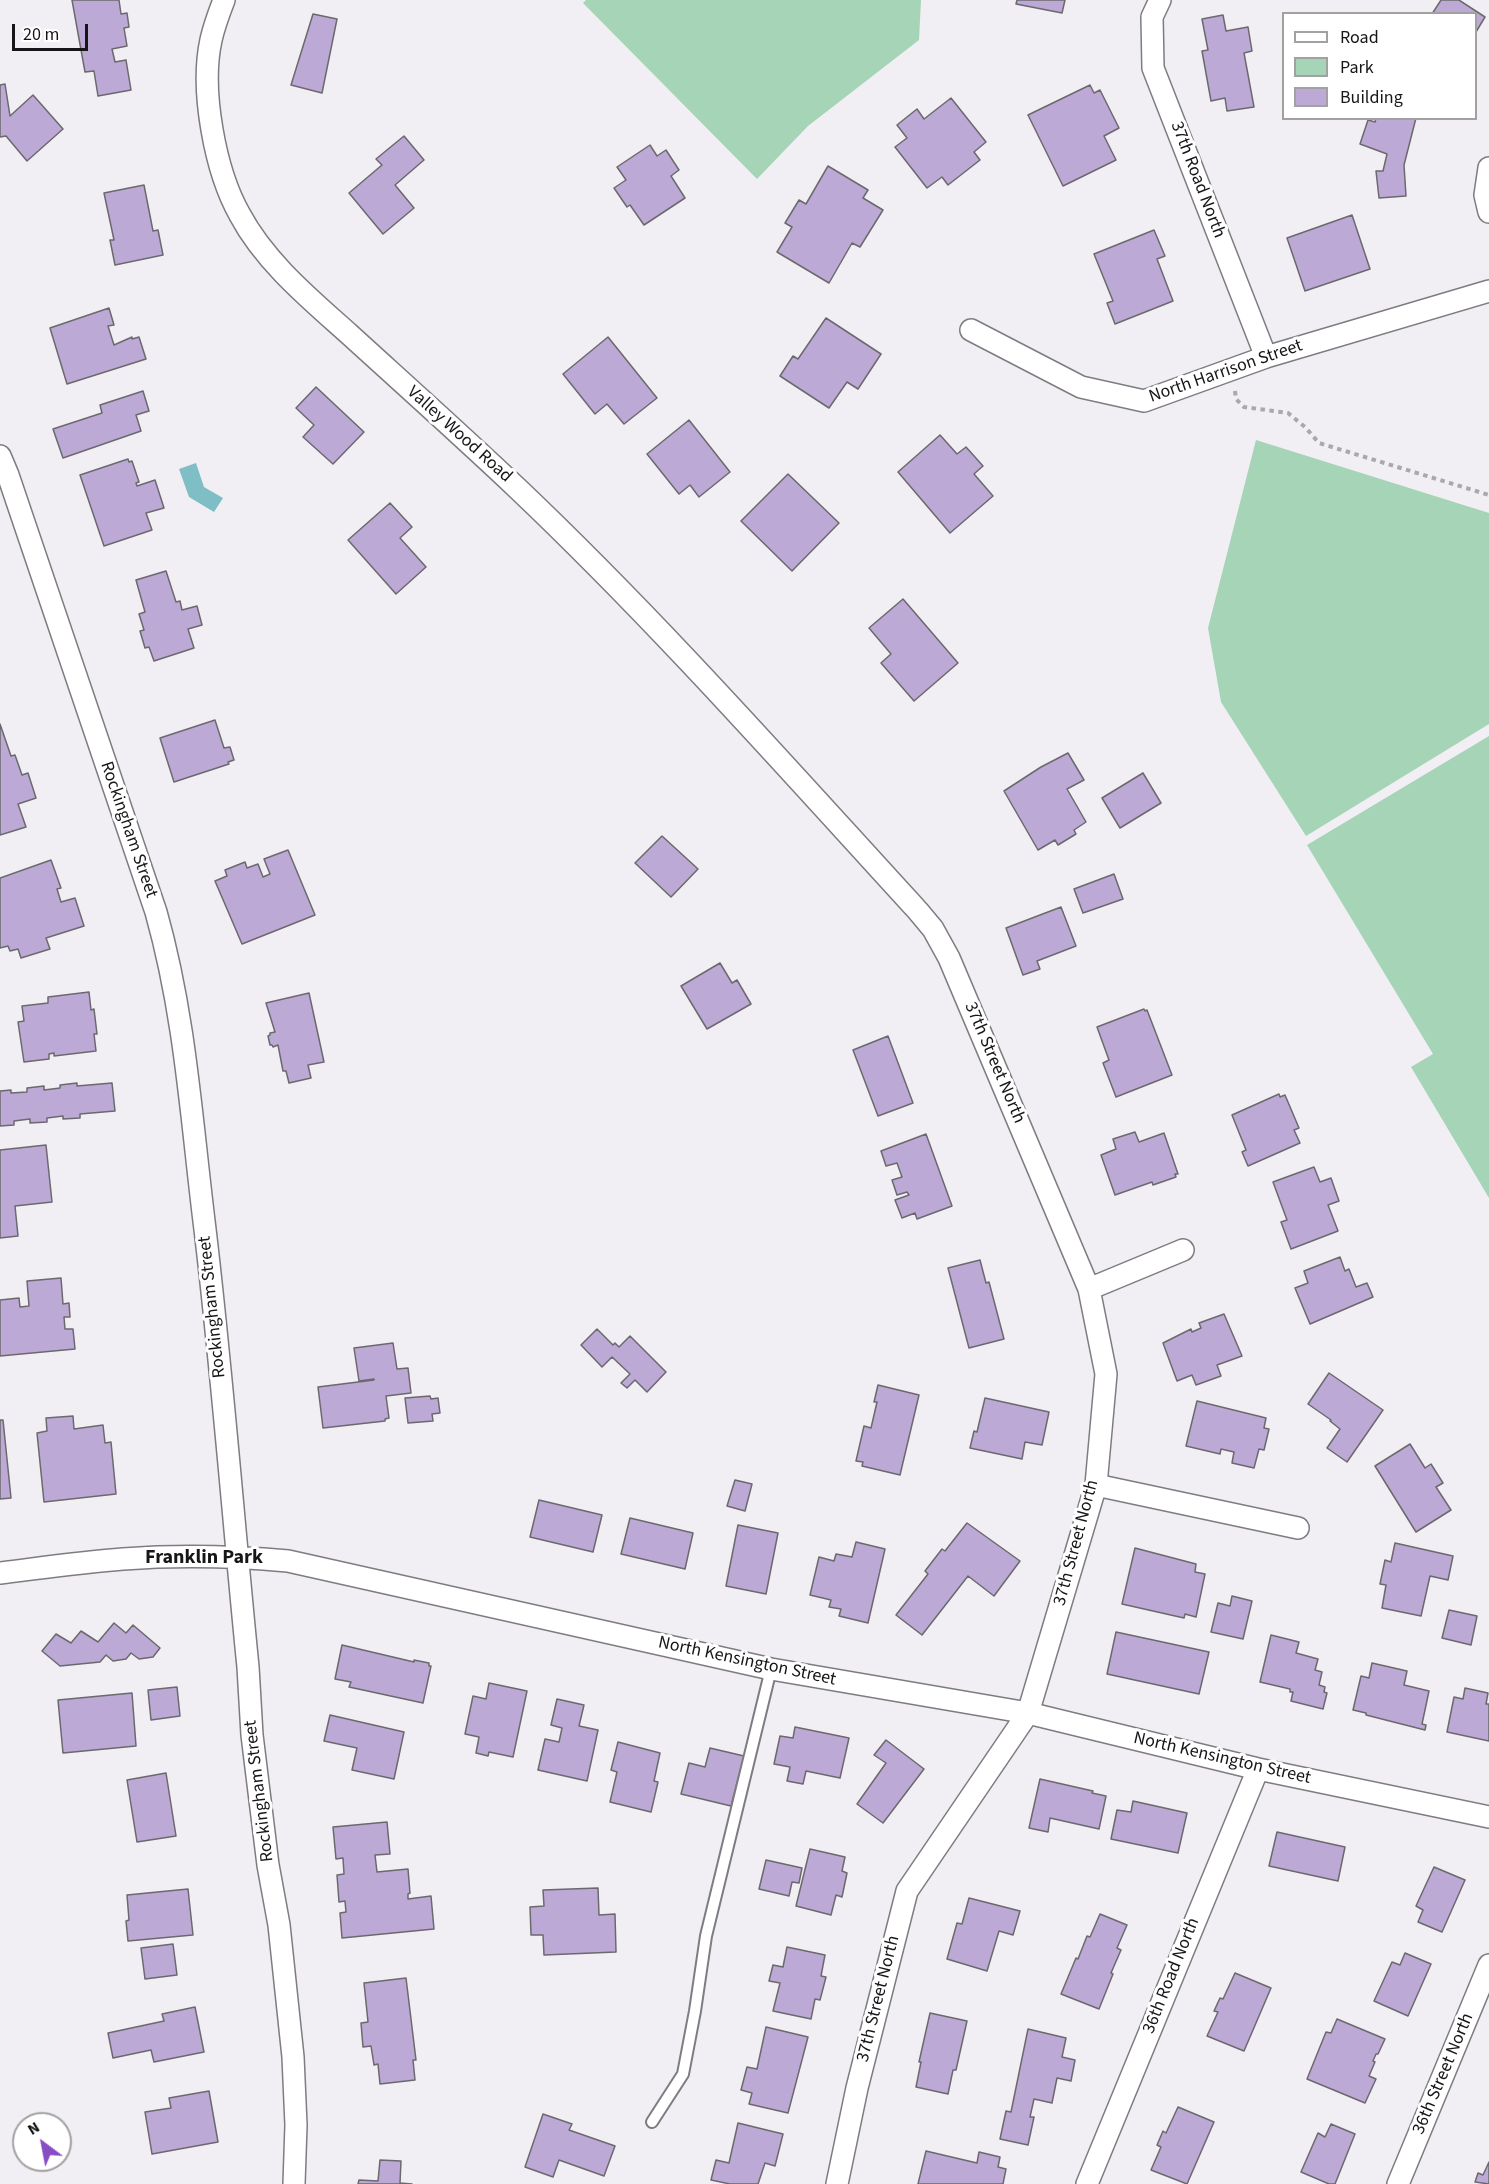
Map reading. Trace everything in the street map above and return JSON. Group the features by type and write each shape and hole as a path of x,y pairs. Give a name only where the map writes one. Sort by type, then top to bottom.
{"street":[{"name":"Valley Wood Road","path":"224,0 210,42 208,72 212,131 223,176 235,204 259,246 314,303 515,486 580,549 694,667 832,817"},
{"name":"37th Road North","path":"1160,0 1152,17 1153,68 1266,357"},
{"path":"1489,168 1485,195 1489,212"},
{"name":"North Harrison Street","path":"971,330 1081,387 1144,401 1266,357 1489,291"},
{"name":"Rockingham Street","path":"0,456 152,901 169,959 188,1066 210,1263 248,1667 252,1735 268,1865 279,1925 294,2057 296,2125 294,2184"},
{"name":"37th Street North","path":"832,817 933,929 949,958 1089,1289 1106,1374 1096,1485 1028,1713 907,1891 860,2076 837,2184"},
{"path":"1089,1289 1183,1250"},
{"path":"1096,1485 1298,1528"},
{"name":"North Kensington Street","path":"0,1573 121,1559 237,1556 288,1561 771,1669 1028,1713 1258,1769 1489,1817"},
{"name":"36th Road North","path":"1087,2184 1258,1769"},
{"name":"36th Street North","path":"1398,2184 1489,1965"}],"lane":[{"path":"652,2122 682,2074 695,2011 706,1936 771,1669"}],"path":[{"path":"1230,370 1236,399 1244,407 1288,413 1319,443 1489,495"}],"green space":[{"path":"586,0 921,0 919,40 808,126 757,179 583,3"},
{"path":"1256,440 1489,513 1489,724 1306,836 1221,702 1208,628"},
{"path":"1489,736 1489,1198 1411,1067 1433,1054 1307,845"}],"water":[{"path":"196,463 204,487 223,498 214,512 189,497 179,469"}],"building":[{"path":"72,0 119,0 121,14 127,13 129,27 124,28 127,46 112,49 115,62 126,60 131,90 98,96 94,71 85,72"},
{"path":"1017,0 1065,0 1062,13 1016,4"},
{"path":"1441,0 1459,0 1485,17 1477,30 1477,12 1433,12"},
{"path":"313,14 337,19 322,93 291,85"},
{"path":"1223,15 1226,31 1248,27 1252,51 1244,53 1254,107 1227,111 1225,98 1211,101 1202,51 1208,50 1202,19"},
{"path":"5,84 10,116 33,95 63,129 27,161 6,136 0,137 0,85"},
{"path":"1090,85 1094,93 1100,90 1119,128 1104,136 1116,160 1063,186 1028,115"},
{"path":"951,98 986,142 974,152 980,160 948,185 942,177 927,188 895,147 907,138 897,125 917,109 924,119"},
{"path":"1368,120 1375,122 1376,120 1415,120 1404,165 1406,196 1379,198 1376,171 1383,171 1387,154 1360,144"},
{"path":"404,136 424,160 395,185 414,208 383,234 349,193 382,165 376,159"},
{"path":"650,145 657,156 666,150 679,170 671,176 685,198 644,225 630,205 627,207 614,188 626,180 617,167"},
{"path":"828,166 868,190 863,198 883,210 860,247 852,243 829,283 777,252 792,227 785,223 799,200 806,204"},
{"path":"144,185 153,231 158,230 163,255 115,265 110,240 114,240 104,193"},
{"path":"1352,215 1370,269 1305,291 1287,238"},
{"path":"1154,230 1165,256 1157,259 1173,301 1115,324 1107,303 1113,301 1094,254"},
{"path":"109,308 114,325 108,326 114,345 132,337 132,339 139,337 146,359 67,384 50,328"},
{"path":"826,318 881,354 858,389 847,382 829,408 780,376 793,356 798,359"},
{"path":"608,337 657,398 624,424 607,404 595,414 563,374"},
{"path":"316,387 364,432 333,464 303,437 314,425 296,408"},
{"path":"143,391 149,411 136,415 141,431 63,458 53,429 102,413 100,405"},
{"path":"689,420 730,472 699,497 690,485 679,494 647,454"},
{"path":"940,435 957,454 966,447 983,466 974,474 993,496 950,533 898,472"},
{"path":"128,459 129,462 132,461 139,482 136,483 137,486 155,480 164,508 146,513 152,530 104,546 80,475"},
{"path":"788,474 839,523 792,571 741,521"},
{"path":"390,503 412,527 400,538 426,567 396,594 348,540"},
{"path":"166,571 176,602 180,601 182,610 197,606 202,625 188,629 194,648 154,661 149,647 145,648 140,631 144,630 139,614 145,612 136,580"},
{"path":"903,599 958,663 914,701 881,663 891,654 869,628"},
{"path":"215,720 224,748 230,747 234,760 228,762 229,764 174,782 160,738"},
{"path":"0,724 11,756 15,755 22,775 28,773 36,798 18,804 26,827 0,835"},
{"path":"1068,753 1084,780 1067,789 1086,822 1074,830 1076,834 1058,845 1055,840 1038,850 1004,791"},
{"path":"1143,773 1161,803 1120,828 1102,798"},
{"path":"662,836 698,869 671,897 635,863"},
{"path":"288,850 315,915 242,944 215,881 227,876 225,870 245,862 247,868 258,864 263,877 270,874 264,859"},
{"path":"51,860 61,888 57,889 61,902 75,898 84,926 46,938 50,949 21,958 18,949 10,951 8,946 0,948 0,878"},
{"path":"1114,874 1123,899 1083,913 1074,889"},
{"path":"1061,907 1076,946 1037,961 1040,969 1023,975 1006,928"},
{"path":"720,963 732,983 737,980 751,1004 707,1029 681,986"},
{"path":"89,992 97,1034 94,1034 96,1051 54,1056 54,1053 49,1054 49,1059 24,1062 18,1022 24,1021 22,1006 48,1003 48,997"},
{"path":"309,993 324,1062 308,1065 311,1078 289,1083 286,1071 283,1071 278,1045 273,1047 270,1045 268,1036 275,1032 266,1003"},
{"path":"1144,1009 1147,1010 1172,1075 1116,1097 1103,1063 1109,1060 1097,1027"},
{"path":"888,1036 913,1103 878,1116 853,1050"},
{"path":"77,1083 77,1086 112,1083 115,1111 80,1114 80,1118 63,1119 63,1116 47,1118 47,1122 30,1123 30,1119 14,1121 14,1125 0,1126 0,1091 27,1092 27,1088 44,1086 44,1090"},
{"path":"1279,1094 1280,1097 1285,1095 1299,1128 1294,1130 1300,1143 1248,1166 1242,1152 1246,1150 1232,1115"},
{"path":"1135,1132 1139,1142 1164,1133 1178,1174 1175,1174 1176,1177 1153,1185 1152,1182 1115,1195 1101,1155 1116,1149 1113,1139"},
{"path":"926,1134 952,1206 917,1219 915,1213 902,1218 895,1200 909,1195 907,1192 897,1195 892,1180 902,1177 897,1163 886,1166 881,1151"},
{"path":"46,1145 52,1202 15,1206 18,1236 0,1238 0,1150"},
{"path":"1314,1167 1320,1182 1331,1178 1339,1201 1328,1205 1338,1231 1291,1249 1281,1222 1287,1220 1273,1182"},
{"path":"1340,1257 1345,1271 1349,1269 1356,1287 1367,1283 1373,1297 1310,1324 1295,1288 1308,1283 1304,1271"},
{"path":"980,1260 986,1283 989,1282 1004,1339 969,1348 948,1268"},
{"path":"61,1278 63,1304 69,1303 70,1317 64,1317 65,1329 73,1329 75,1349 0,1356 0,1300 19,1298 20,1307 29,1306 27,1281"},
{"path":"1224,1314 1242,1356 1217,1365 1221,1376 1196,1385 1192,1375 1177,1381 1163,1343 1191,1329 1192,1332 1201,1328 1199,1323"},
{"path":"597,1329 613,1345 615,1343 619,1347 630,1336 666,1372 647,1392 635,1380 627,1388 621,1383 630,1374 612,1357 602,1367 581,1345"},
{"path":"393,1343 397,1369 408,1368 411,1393 386,1396 389,1418 385,1421 323,1428 318,1387 374,1380 359,1381 354,1348"},
{"path":"1329,1373 1383,1410 1347,1462 1327,1448 1340,1429 1308,1404"},
{"path":"878,1385 919,1395 900,1475 862,1466 863,1462 856,1461 864,1426 871,1428"},
{"path":"430,1396 431,1399 438,1398 440,1413 432,1414 433,1421 408,1423 405,1398"},
{"path":"985,1398 1049,1412 1042,1445 1025,1442 1022,1459 970,1448 974,1431 977,1432"},
{"path":"1197,1401 1266,1418 1264,1428 1269,1429 1264,1450 1259,1449 1254,1468 1232,1463 1234,1452 1221,1449 1220,1454 1186,1446"},
{"path":"73,1416 74,1429 103,1425 105,1443 111,1442 116,1494 44,1502 37,1433 47,1431 46,1418"},
{"path":"0,1420 3,1420 11,1498 0,1499"},
{"path":"1410,1444 1425,1468 1431,1464 1443,1483 1436,1487 1451,1510 1416,1532 1375,1466"},
{"path":"735,1480 752,1484 745,1511 727,1506"},
{"path":"539,1500 602,1515 593,1552 530,1537"},
{"path":"630,1518 693,1533 685,1569 621,1554"},
{"path":"967,1523 1020,1561 994,1596 968,1576 922,1635 896,1615 928,1574 925,1571 942,1549 945,1551"},
{"path":"738,1525 778,1533 766,1594 726,1586"},
{"path":"856,1542 885,1549 868,1623 839,1616 841,1609 829,1607 831,1600 810,1595 819,1557 834,1561 836,1554 852,1557"},
{"path":"1395,1543 1453,1556 1448,1580 1430,1576 1421,1616 1382,1608 1386,1585 1380,1584 1385,1560 1391,1562"},
{"path":"1135,1548 1196,1564 1195,1572 1205,1574 1196,1617 1185,1614 1184,1618 1122,1604"},
{"path":"1232,1596 1252,1601 1243,1639 1211,1632 1218,1603 1230,1606"},
{"path":"1449,1610 1477,1616 1471,1645 1442,1638"},
{"path":"114,1623 126,1633 133,1625 160,1648 153,1657 139,1659 131,1653 126,1659 113,1661 106,1655 100,1662 60,1666 42,1651 56,1634 71,1643 81,1631 98,1642"},
{"path":"1116,1632 1209,1652 1199,1694 1107,1674"},
{"path":"1271,1635 1299,1642 1296,1653 1318,1659 1315,1670 1322,1672 1319,1685 1325,1687 1324,1692 1327,1693 1323,1709 1291,1701 1293,1692 1290,1692 1290,1689 1260,1682"},
{"path":"342,1645 414,1662 414,1660 429,1663 431,1666 423,1703 349,1687 351,1682 335,1679"},
{"path":"1372,1663 1407,1671 1404,1685 1429,1691 1422,1724 1426,1725 1425,1730 1353,1710 1361,1676 1369,1678"},
{"path":"489,1683 527,1691 513,1757 489,1752 488,1756 476,1753 479,1737 465,1734 473,1696 486,1699"},
{"path":"177,1687 180,1716 151,1720 148,1690"},
{"path":"1465,1688 1488,1693 1486,1704 1489,1704 1489,1741 1447,1732 1454,1697 1463,1699"},
{"path":"132,1693 136,1746 63,1753 58,1700"},
{"path":"557,1699 584,1705 579,1726 598,1730 587,1781 538,1770 545,1739 559,1742 562,1728 551,1725"},
{"path":"330,1715 404,1732 394,1779 352,1770 357,1748 324,1741"},
{"path":"795,1727 849,1738 840,1778 806,1771 803,1784 787,1781 790,1767 774,1764 780,1736 793,1738"},
{"path":"886,1740 924,1769 883,1823 857,1804 886,1763 874,1755"},
{"path":"618,1742 660,1753 654,1781 658,1782 651,1812 610,1802 617,1772 611,1770"},
{"path":"710,1748 744,1756 731,1806 681,1794 689,1763 705,1767"},
{"path":"166,1773 176,1836 137,1842 127,1780"},
{"path":"1040,1779 1106,1796 1099,1829 1050,1818 1048,1832 1029,1828"},
{"path":"1133,1801 1187,1813 1178,1853 1111,1839 1117,1810 1131,1812"},
{"path":"387,1822 390,1854 375,1855 377,1872 408,1869 410,1893 408,1899 431,1896 434,1929 342,1938 340,1913 346,1912 345,1901 339,1902 337,1875 344,1874 343,1858 336,1859 333,1827"},
{"path":"1277,1832 1345,1847 1338,1881 1269,1866"},
{"path":"810,1849 845,1857 842,1871 847,1873 842,1897 836,1895 831,1915 796,1906"},
{"path":"766,1860 802,1868 799,1883 792,1882 789,1896 759,1889"},
{"path":"1434,1867 1465,1880 1442,1932 1418,1922 1423,1910 1416,1906"},
{"path":"598,1888 599,1915 615,1914 616,1952 544,1955 543,1935 531,1935 530,1907 544,1906 543,1890"},
{"path":"188,1889 193,1935 128,1941 127,1895"},
{"path":"969,1898 1020,1911 1013,1935 999,1931 987,1971 947,1959 957,1923 962,1924"},
{"path":"1100,1914 1127,1925 1117,1948 1121,1950 1111,1973 1113,1974 1099,2009 1061,1994 1076,1958 1078,1959 1087,1936 1090,1937"},
{"path":"173,1944 177,1975 145,1979 141,1948"},
{"path":"787,1947 825,1955 821,1976 826,1977 820,2000 815,1999 811,2019 773,2011 780,1983 769,1981 773,1965 783,1967"},
{"path":"1405,1953 1431,1964 1408,2016 1374,2001 1392,1962 1400,1965"},
{"path":"1235,1973 1271,1988 1244,2051 1207,2036 1218,2012 1214,2011 1220,1998 1223,1999"},
{"path":"406,1978 416,2060 413,2060 415,2080 380,2084 378,2064 374,2065 371,2046 363,2047 361,2023 368,2022 364,1983"},
{"path":"195,2007 204,2052 154,2062 151,2050 113,2058 108,2033 164,2021 162,2014"},
{"path":"930,2013 967,2021 948,2094 916,2087"},
{"path":"1337,2019 1385,2039 1373,2061 1375,2062 1369,2076 1376,2079 1365,2103 1307,2079 1326,2032 1331,2033"},
{"path":"766,2027 808,2037 788,2113 749,2104 752,2093 741,2090 747,2067 757,2069"},
{"path":"1028,2029 1066,2038 1062,2057 1075,2060 1071,2081 1057,2078 1052,2103 1034,2099 1030,2117 1034,2117 1028,2145 1000,2139 1006,2111 1011,2112"},
{"path":"209,2091 218,2142 152,2154 145,2112 171,2108 169,2098"},
{"path":"1178,2107 1214,2122 1187,2184 1151,2170 1161,2147 1157,2145 1163,2131 1166,2133"},
{"path":"543,2114 572,2124 569,2130 615,2146 604,2176 559,2160 553,2177 525,2167"},
{"path":"738,2123 783,2134 775,2166 765,2163 758,2184 730,2184 711,2180 716,2160 729,2163"},
{"path":"1331,2124 1355,2134 1335,2184 1329,2184 1301,2172 1318,2133 1325,2137"},
{"path":"926,2151 977,2163 979,2152 1000,2157 998,2167 1006,2169 1003,2184 918,2184"},
{"path":"380,2160 401,2161 400,2183 412,2184 358,2184 359,2180 378,2181"},
{"path":"1489,2162 1489,2184 1475,2182 1478,2173 1483,2175"}],"district":[{"name":"Franklin Park","path":"204,1559"}]}
